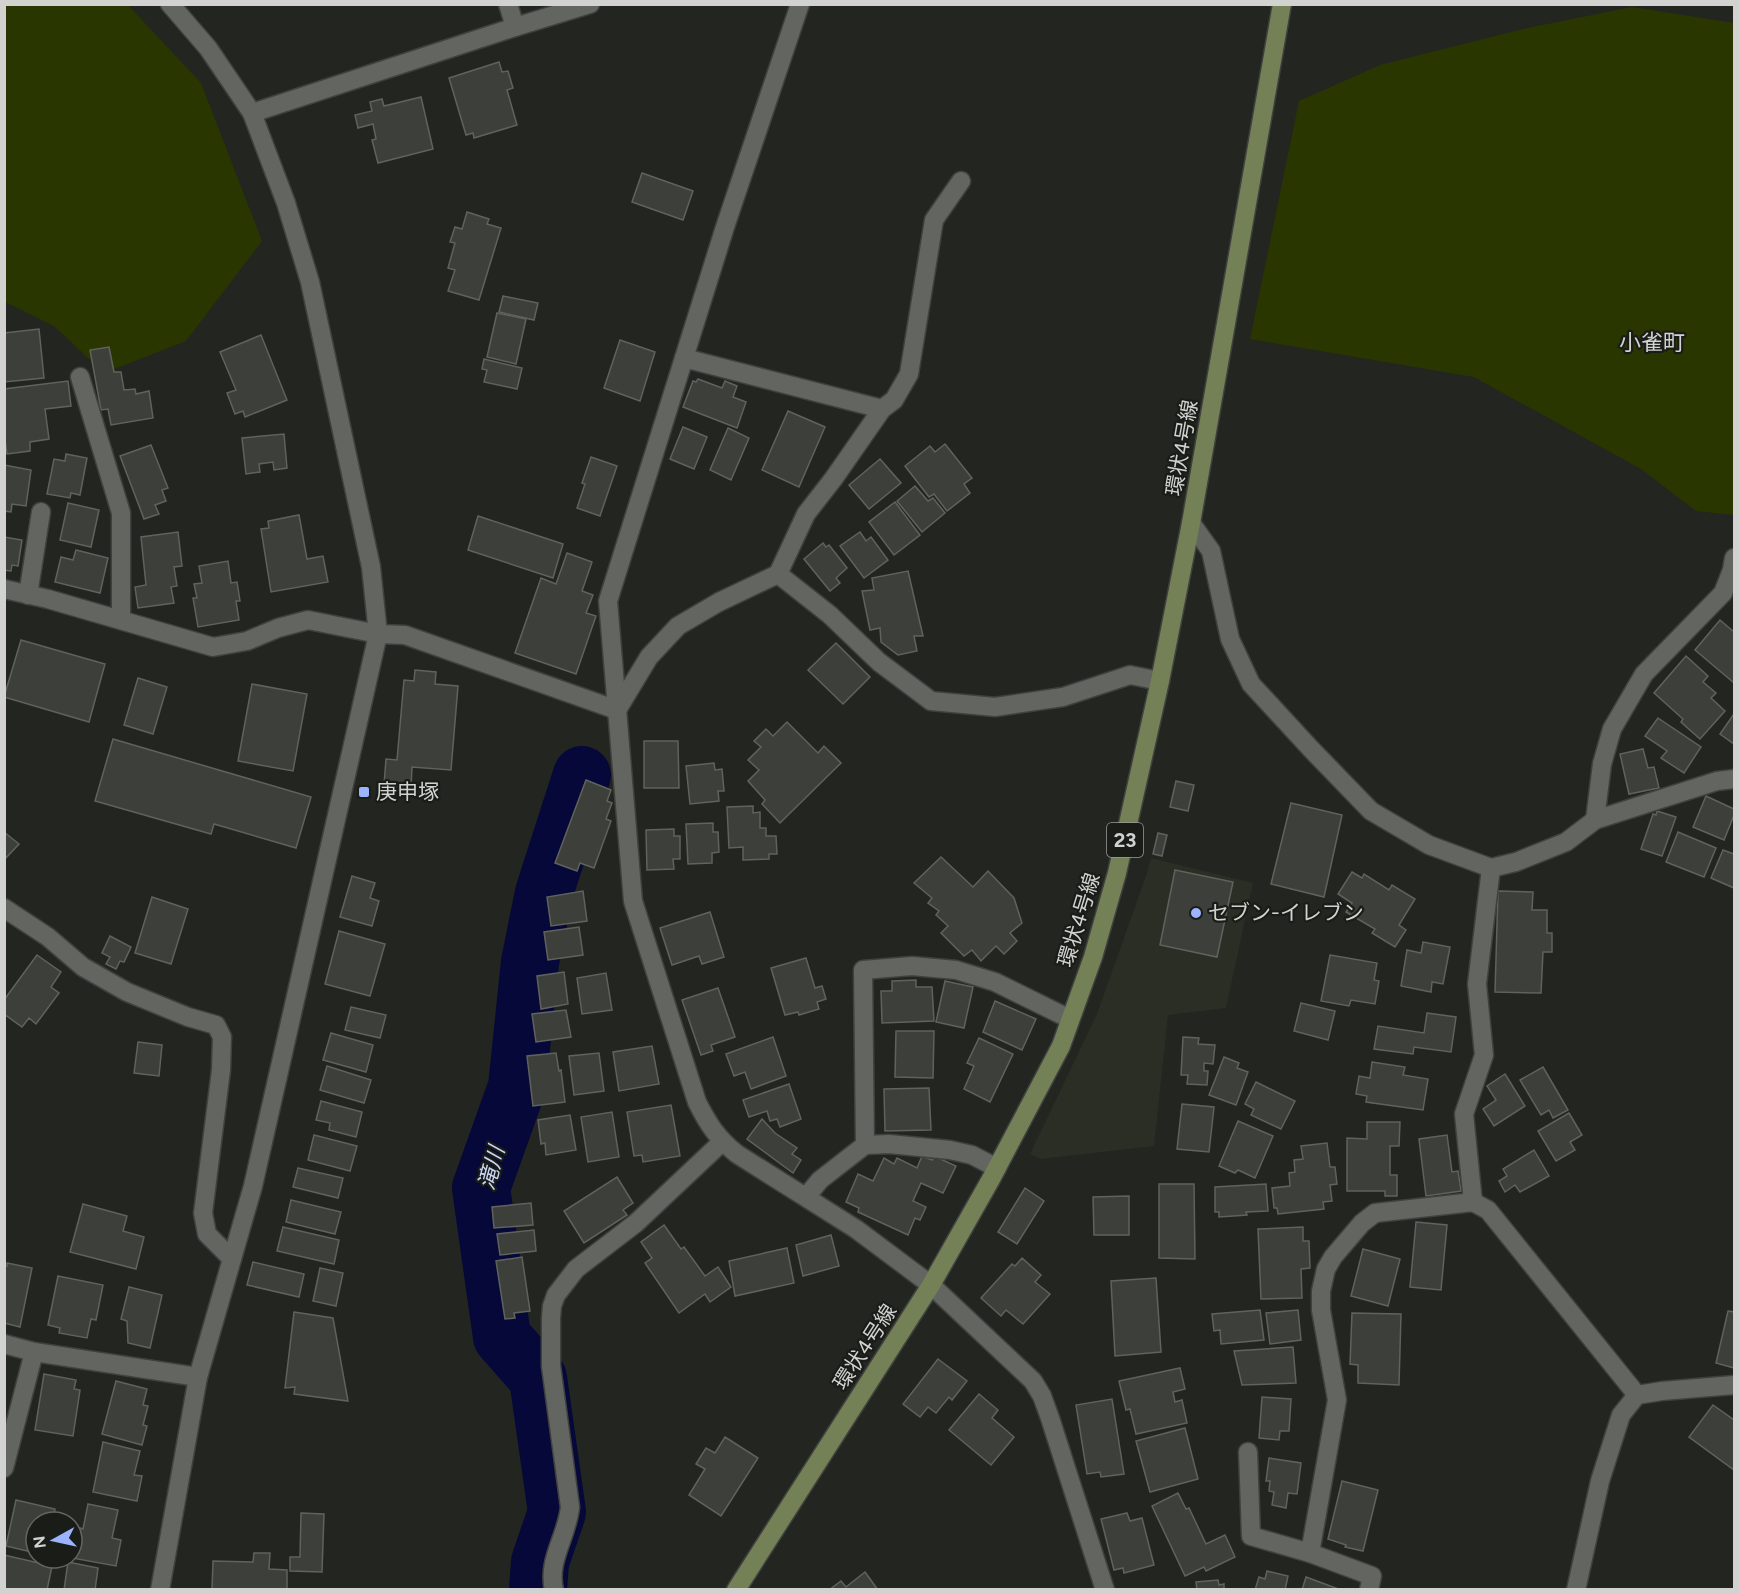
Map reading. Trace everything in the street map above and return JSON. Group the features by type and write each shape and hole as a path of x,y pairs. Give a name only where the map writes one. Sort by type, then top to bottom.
{"main road":[{"name":"環状4号線","path":"736,1590 931,1285 997,1168 1061,1046 1093,957 1117,873 1160,681 1191,523 1282,4"}],"street":[{"path":"160,1590 198,1377 256,1175 378,634 371,567 310,282 286,203 252,113 208,48 170,4"},
{"path":"508,4 515,27"},
{"path":"252,113 590,4"},
{"path":"800,4 725,227 608,601 633,901 697,1102 707,1122 722,1142 746,1160 856,1229 931,1285 1033,1381 1042,1396 1105,1590"},
{"path":"617,710 649,657 678,626 719,602 778,574 806,514 882,409 894,400 909,374 934,220 961,181"},
{"path":"684,358 882,409"},
{"path":"80,377 121,513 121,620"},
{"path":"28,595 41,512"},
{"path":"1191,523 1211,551 1230,639 1251,684 1371,811 1429,845 1491,868 1516,862 1566,842 1594,819 1718,781 1734,779"},
{"path":"1594,819 1602,764 1612,729 1644,674 1723,593 1734,558"},
{"path":"778,574 830,615 879,662 931,701 995,707 1063,697 1130,675 1160,681"},
{"path":"4,589 48,599 213,647 247,641 279,628 308,620 378,634 405,635 617,710"},
{"path":"1473,1202 1464,1114 1484,1055 1477,984 1491,868"},
{"path":"4,908 48,937 83,967 127,992 188,1017 216,1025 222,1037 221,1070 203,1213 207,1234 232,1259"},
{"path":"865,1145 863,970 912,966 956,970 995,982 1070,1019"},
{"path":"554,1590 555,1558 569,1522 570,1507 551,1366 552,1306 556,1295 576,1269 636,1223 722,1142"},
{"path":"806,1197 820,1180 865,1145 889,1144 950,1150 972,1155 997,1168"},
{"path":"1310,1553 1337,1400 1321,1310 1321,1291 1326,1269 1333,1257 1362,1223 1375,1214 1473,1202 1488,1210 1636,1395"},
{"path":"4,1344 34,1352 198,1377"},
{"path":"4,1468 34,1352"},
{"path":"1576,1590 1600,1480 1621,1415 1636,1395 1662,1390 1734,1385"},
{"path":"1248,1452 1251,1536 1310,1553 1372,1576 1369,1590"}],"shaded area":[{"path":"1151,858 1253,883 1226,1008 1168,1015 1154,1146 1041,1159 1030,1154 1097,1014"}],"green space":[{"path":"5,5 128,5 201,83 262,241 186,341 104,373 54,326 5,302"},
{"path":"1632,7 1734,23 1734,515 1696,511 1641,469 1474,377 1250,339 1299,101 1380,65 1523,29"}],"building":[{"path":"499,62 502,72 508,71 513,88 507,90 517,125 474,138 473,133 466,135 449,78"},
{"path":"421,97 433,149 378,163 372,140 376,139 373,124 358,128 355,115 372,111 370,102 382,99 384,106"},
{"path":"642,173 693,191 683,220 632,202"},
{"path":"467,212 489,219 487,224 501,228 479,300 448,291 455,270 448,268 455,243 450,242 455,227 462,229"},
{"path":"503,296 538,303 534,320 499,312"},
{"path":"497,313 526,319 516,364 487,357"},
{"path":"39,329 44,378 4,382 4,333"},
{"path":"261,335 287,400 245,417 243,411 235,414 227,393 236,390 220,352"},
{"path":"620,340 655,352 640,401 604,388"},
{"path":"109,347 114,372 121,372 124,390 135,389 136,394 149,391 153,418 111,425 108,409 101,410 90,350"},
{"path":"484,359 522,368 517,389 484,382 487,370 482,369"},
{"path":"698,379 722,388 725,381 737,386 733,397 746,402 737,428 683,407 693,381 696,382"},
{"path":"68,381 71,406 45,409 49,439 30,442 30,451 7,454 4,432 4,389"},
{"path":"788,411 825,427 799,487 762,470"},
{"path":"683,427 707,437 694,469 670,459"},
{"path":"728,428 749,438 731,480 710,470"},
{"path":"284,434 287,468 274,470 273,462 259,464 260,472 246,474 242,438"},
{"path":"945,444 972,478 964,484 970,493 947,511 934,494 929,497 905,466 930,446 935,452"},
{"path":"151,445 168,488 162,490 166,501 155,505 159,514 144,519 120,456"},
{"path":"66,454 87,458 80,495 71,493 70,498 47,494 54,459 65,461"},
{"path":"591,457 617,466 600,516 577,508"},
{"path":"880,459 901,483 869,509 849,485"},
{"path":"4,465 31,470 26,506 12,504 11,512 4,511"},
{"path":"915,486 928,501 933,498 945,513 922,532 897,501"},
{"path":"895,502 920,535 894,555 869,522"},
{"path":"68,503 99,510 91,547 60,540"},
{"path":"299,515 307,559 323,556 328,582 271,592 261,529 269,528 268,521"},
{"path":"478,516 563,544 553,578 468,550"},
{"path":"178,532 182,566 174,567 177,586 171,587 174,603 138,608 135,587 146,585 141,537"},
{"path":"860,532 866,541 871,537 888,560 864,578 840,546"},
{"path":"4,537 22,540 18,566 12,565 11,571 4,570"},
{"path":"823,543 826,547 829,545 847,568 836,578 840,583 830,591 804,559"},
{"path":"76,550 108,558 100,593 55,582 61,557 73,560"},
{"path":"567,553 592,562 582,591 593,595 586,613 596,616 576,674 515,653 541,578 556,584"},
{"path":"228,561 231,583 237,582 240,601 236,601 239,620 198,627 193,598 197,598 194,584 202,583 199,566"},
{"path":"908,571 923,636 914,636 917,651 898,655 881,642 880,628 870,630 862,591 874,590 872,578"},
{"path":"1720,620 1734,632 1734,683 1695,650"},
{"path":"21,640 105,664 89,722 4,697"},
{"path":"836,643 870,677 843,704 808,670"},
{"path":"1686,656 1708,676 1703,682 1716,693 1711,698 1725,711 1700,739 1681,722 1683,719 1654,693"},
{"path":"415,670 436,672 435,684 458,686 451,770 412,767 411,788 384,785 386,759 397,760 404,680 414,681"},
{"path":"138,678 167,687 153,734 124,725"},
{"path":"252,684 307,694 293,771 238,761"},
{"path":"1734,714 1734,744 1720,734"},
{"path":"1658,718 1701,747 1684,773 1661,758 1667,751 1645,736"},
{"path":"787,722 818,753 824,746 841,763 780,823 762,804 765,800 748,781 759,770 748,760 761,747 754,741 766,729 773,736"},
{"path":"113,739 311,797 296,848 214,824 211,834 95,801"},
{"path":"644,741 678,741 679,788 644,788"},
{"path":"1643,749 1648,768 1654,767 1659,788 1629,794 1620,754"},
{"path":"714,763 715,770 722,769 724,791 718,791 719,801 690,804 686,766"},
{"path":"586,780 611,790 607,801 612,803 606,819 611,821 594,868 580,863 577,871 555,863"},
{"path":"1176,781 1194,785 1188,811 1170,807"},
{"path":"1706,796 1734,809 1734,815 1724,840 1693,827"},
{"path":"1291,803 1342,815 1324,897 1271,884"},
{"path":"753,806 753,813 760,812 760,828 766,828 766,836 776,836 777,854 769,854 769,859 743,860 743,847 729,848 727,807"},
{"path":"1657,811 1676,817 1662,856 1641,849 1653,814 1656,815"},
{"path":"713,823 713,832 718,832 719,852 712,853 712,863 688,864 686,824"},
{"path":"674,829 674,836 680,836 680,859 673,859 674,869 647,870 646,830"},
{"path":"4,832 19,844 4,860"},
{"path":"1678,832 1716,848 1704,877 1666,862"},
{"path":"1158,833 1167,835 1162,856 1153,854"},
{"path":"1723,850 1734,854 1734,888 1711,878"},
{"path":"941,857 973,887 988,871 1014,898 1022,923 1010,933 1017,941 1004,954 996,946 981,961 972,950 964,956 941,933 948,926 936,915 939,911 928,903 932,898 914,883"},
{"name":"セブン-イレブン","path":"1175,870 1233,882 1217,957 1160,945"},
{"path":"1352,872 1362,878 1364,874 1389,890 1392,885 1415,899 1399,925 1406,930 1395,947 1372,933 1375,929 1346,912 1352,903 1338,894"},
{"path":"352,876 375,883 370,898 379,901 372,926 340,917"},
{"path":"583,891 587,921 551,926 547,897"},
{"path":"1498,891 1533,892 1532,910 1547,910 1547,933 1552,933 1552,952 1543,952 1541,993 1495,992"},
{"path":"152,897 188,909 171,964 135,953"},
{"path":"710,912 724,957 702,964 699,956 672,965 660,928"},
{"path":"579,927 583,955 548,960 544,932"},
{"path":"339,931 385,944 370,996 325,984"},
{"path":"110,936 131,947 124,962 120,961 116,969 106,964 110,957 102,953"},
{"path":"1423,942 1450,947 1443,984 1432,982 1431,992 1401,986 1407,950 1421,953"},
{"path":"37,955 61,972 51,987 59,993 36,1024 29,1018 22,1027 4,1014 4,1000"},
{"path":"1330,955 1377,963 1374,980 1379,981 1375,1004 1351,1000 1349,1006 1321,1001"},
{"path":"806,958 815,988 822,986 826,999 817,1002 819,1009 799,1015 798,1012 785,1015 771,968"},
{"path":"564,972 568,1004 541,1009 537,976"},
{"path":"606,973 612,1010 582,1014 577,978"},
{"path":"916,980 916,987 932,987 934,1021 882,1023 881,991 892,991 892,981"},
{"path":"945,981 973,987 964,1028 936,1022"},
{"path":"718,988 735,1037 711,1045 713,1051 701,1055 682,1000"},
{"path":"995,1001 1036,1019 1022,1050 983,1032"},
{"path":"1301,1003 1335,1011 1328,1040 1294,1031"},
{"path":"351,1007 386,1015 380,1038 345,1030"},
{"path":"566,1010 571,1037 536,1042 532,1014"},
{"path":"1427,1013 1456,1017 1451,1052 1414,1047 1413,1054 1374,1049 1378,1026 1424,1033"},
{"path":"896,1031 934,1031 933,1078 895,1077"},
{"path":"331,1033 373,1045 366,1072 323,1060"},
{"path":"773,1037 786,1076 751,1089 745,1072 734,1076 726,1054"},
{"path":"1183,1037 1199,1038 1198,1044 1215,1045 1213,1064 1204,1063 1204,1071 1208,1071 1207,1085 1187,1084 1188,1075 1181,1075"},
{"path":"979,1038 1013,1054 990,1102 964,1089 974,1066 967,1063"},
{"path":"138,1042 162,1045 159,1076 134,1073"},
{"path":"652,1046 659,1084 619,1091 613,1052"},
{"path":"556,1053 559,1071 561,1070 565,1102 533,1106 527,1056"},
{"path":"599,1053 604,1091 574,1095 569,1056"},
{"path":"1224,1057 1239,1063 1237,1068 1248,1072 1236,1105 1209,1095"},
{"path":"1372,1062 1405,1067 1403,1075 1428,1079 1423,1110 1366,1102 1367,1096 1356,1094 1359,1076 1370,1078"},
{"path":"327,1066 371,1080 364,1103 320,1090"},
{"path":"1543,1067 1568,1110 1553,1118 1549,1110 1541,1115 1520,1080"},
{"path":"1505,1074 1525,1106 1494,1126 1483,1109 1496,1100 1487,1086"},
{"path":"1256,1082 1295,1101 1281,1129 1251,1115 1254,1109 1245,1104"},
{"path":"789,1084 801,1119 780,1127 777,1119 770,1121 767,1111 749,1117 743,1100"},
{"path":"929,1088 931,1130 885,1131 884,1089"},
{"path":"321,1101 362,1112 356,1137 329,1130 330,1123 316,1120"},
{"path":"1182,1104 1214,1107 1209,1152 1177,1149"},
{"path":"671,1105 680,1156 643,1162 642,1155 634,1156 627,1112"},
{"path":"612,1112 619,1157 588,1162 581,1117"},
{"path":"1569,1113 1582,1135 1570,1142 1575,1150 1556,1161 1538,1131"},
{"path":"570,1115 576,1150 546,1155 545,1143 541,1144 538,1120"},
{"path":"762,1119 775,1133 797,1148 792,1154 801,1160 793,1173 747,1139"},
{"path":"1238,1121 1273,1136 1255,1178 1238,1170 1235,1173 1219,1166"},
{"path":"1367,1122 1400,1122 1399,1146 1390,1146 1390,1175 1397,1175 1397,1196 1385,1196 1385,1191 1347,1191 1347,1138 1367,1139"},
{"path":"314,1135 357,1146 350,1171 308,1160"},
{"path":"1447,1135 1452,1172 1458,1171 1461,1191 1426,1196 1419,1139"},
{"path":"1327,1143 1330,1167 1335,1167 1337,1184 1330,1185 1332,1201 1323,1202 1324,1209 1278,1214 1277,1208 1274,1208 1272,1188 1290,1186 1289,1173 1295,1172 1294,1160 1303,1159 1301,1146"},
{"path":"1534,1150 1549,1176 1520,1192 1515,1185 1505,1192 1499,1181 1507,1176 1503,1169"},
{"path":"922,1156 932,1160 934,1156 956,1166 943,1193 921,1183 913,1201 926,1207 920,1220 915,1218 908,1235 858,1212 859,1208 846,1202 858,1174 873,1181 884,1158 894,1164 897,1158 917,1168"},
{"path":"298,1168 343,1178 338,1198 293,1187"},
{"path":"617,1177 633,1203 623,1210 627,1215 584,1243 564,1211"},
{"path":"1159,1184 1194,1184 1195,1259 1159,1258"},
{"path":"1266,1184 1268,1211 1219,1217 1219,1212 1215,1212 1215,1187"},
{"path":"1025,1188 1044,1201 1017,1244 998,1232"},
{"path":"1129,1196 1129,1235 1094,1235 1093,1197"},
{"path":"291,1200 341,1212 335,1234 286,1222"},
{"path":"531,1203 533,1225 494,1228 492,1207"},
{"path":"83,1204 127,1216 123,1231 144,1237 136,1269 70,1252"},
{"path":"1416,1222 1447,1225 1441,1290 1410,1287"},
{"path":"664,1225 681,1249 684,1247 705,1276 718,1267 731,1287 710,1302 705,1294 679,1313 645,1263 652,1258 641,1242"},
{"path":"283,1227 339,1240 334,1264 277,1251"},
{"path":"1303,1227 1303,1241 1309,1241 1310,1268 1301,1269 1302,1298 1261,1299 1258,1229"},
{"path":"534,1230 536,1251 500,1255 497,1234"},
{"path":"831,1235 839,1266 803,1276 796,1245"},
{"path":"787,1248 794,1283 735,1296 729,1261"},
{"path":"1363,1249 1400,1259 1388,1306 1351,1296"},
{"path":"522,1257 530,1311 514,1313 515,1318 505,1319 496,1261"},
{"path":"1022,1258 1041,1275 1035,1282 1050,1294 1023,1324 1006,1310 1001,1316 981,1298 1012,1264 1015,1266"},
{"path":"253,1262 304,1274 299,1297 247,1285"},
{"path":"7,1263 32,1268 20,1327 4,1323 4,1266 7,1266"},
{"path":"320,1268 343,1273 336,1306 313,1301"},
{"path":"58,1276 103,1285 96,1320 91,1319 87,1338 59,1333 60,1328 48,1325"},
{"path":"1156,1278 1161,1352 1115,1356 1111,1281"},
{"path":"129,1287 162,1295 150,1348 128,1343 127,1321 121,1319"},
{"path":"1260,1310 1264,1340 1221,1344 1220,1330 1214,1331 1212,1314"},
{"path":"1298,1310 1301,1340 1270,1344 1266,1313"},
{"path":"1728,1311 1734,1312 1734,1368 1716,1363"},
{"path":"294,1312 333,1318 348,1401 294,1394 295,1387 285,1388"},
{"path":"1352,1313 1401,1314 1399,1385 1358,1383 1358,1365 1350,1364"},
{"path":"1293,1347 1296,1383 1242,1385 1234,1351"},
{"path":"938,1359 967,1381 952,1400 949,1397 936,1413 928,1407 920,1417 903,1404"},
{"path":"1180,1368 1185,1389 1173,1392 1175,1402 1182,1400 1187,1423 1136,1434 1130,1409 1126,1410 1119,1381"},
{"path":"44,1374 76,1380 74,1389 80,1390 73,1436 35,1430"},
{"path":"116,1381 147,1389 143,1405 148,1406 143,1425 147,1426 142,1445 102,1434"},
{"path":"979,1394 998,1410 992,1418 1014,1437 991,1465 949,1430"},
{"path":"1262,1397 1291,1399 1289,1431 1280,1431 1279,1440 1259,1438"},
{"path":"1112,1399 1124,1474 1101,1477 1100,1472 1087,1474 1076,1405"},
{"path":"1713,1405 1734,1420 1734,1470 1689,1437"},
{"path":"1185,1428 1198,1479 1150,1492 1136,1441"},
{"path":"725,1437 758,1458 721,1516 689,1495 705,1469 696,1464 706,1448 715,1453"},
{"path":"103,1442 140,1451 134,1475 142,1476 137,1501 93,1492"},
{"path":"1269,1458 1301,1463 1297,1494 1288,1493 1286,1508 1272,1505 1274,1492 1269,1491 1270,1481 1266,1481"},
{"path":"1342,1481 1378,1490 1363,1551 1345,1547 1346,1545 1328,1539"},
{"path":"1178,1493 1186,1509 1189,1508 1206,1544 1225,1535 1235,1557 1206,1571 1204,1567 1185,1576 1152,1506"},
{"path":"16,1500 55,1509 24,1510 24,1550 6,1546"},
{"path":"88,1504 118,1510 112,1538 121,1540 116,1566 84,1560 84,1524"},
{"path":"301,1513 324,1514 322,1572 290,1571 290,1557 300,1557"},
{"path":"1127,1513 1130,1521 1142,1518 1154,1565 1124,1573 1123,1568 1114,1570 1101,1519"},
{"path":"254,1553 270,1553 269,1569 287,1570 287,1590 212,1590 213,1561 253,1562"},
{"path":"4,1555 24,1560 24,1570 51,1570 47,1590 4,1590"},
{"path":"84,1565 98,1568 95,1590 64,1590 67,1570 84,1570"},
{"path":"1267,1571 1288,1576 1285,1590 1255,1590 1259,1577 1265,1579"},
{"path":"865,1572 878,1590 829,1590 841,1581 846,1587"},
{"path":"1306,1577 1341,1590 1302,1590"},
{"path":"1218,1580 1219,1585 1224,1584 1224,1590 1197,1590 1196,1582"}],"waterway":[{"name":"滝川","path":"538,1590 540,1562 557,1512 538,1378 502,1337 481,1188 517,1087 530,962 544,893 582,775"}],"place":[{"name":"庚申塚","path":"364,792"},
{"name":"セブン-イレブン","path":"1196,913"}],"district":[{"name":"小雀町","path":"1652,342"}]}
